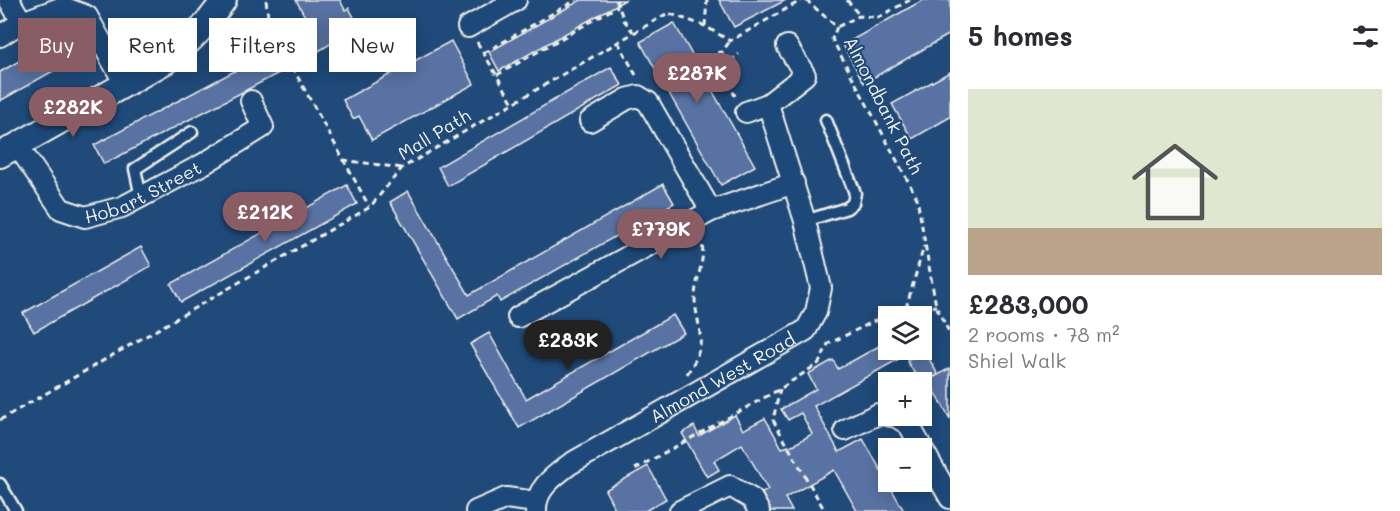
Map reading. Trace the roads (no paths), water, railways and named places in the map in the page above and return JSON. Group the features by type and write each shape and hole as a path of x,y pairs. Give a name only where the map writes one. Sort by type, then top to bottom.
{"street":[{"path":"9,0 20,18"},
{"path":"9,150 166,61 189,43 224,0"},
{"path":"468,27 516,0"},
{"path":"34,18 63,8 83,8 125,84"},
{"path":"0,36 18,25"},
{"path":"746,112 768,104 805,75 787,46"},
{"path":"590,121 627,99 638,96 648,102 703,215"},
{"name":"Hobart Street","path":"9,150 61,209 85,217 122,207 205,163 263,127 251,100"},
{"name":"Almond West Road","path":"476,511 506,498 536,507 547,482 570,464 806,330 816,312 821,288 805,221 768,104"},
{"path":"518,317 703,215 794,183"},
{"path":"844,430 878,414"},
{"path":"910,426 950,498"},
{"path":"680,511 730,486 752,499 759,511"}],"lane":[{"path":"805,221 847,208 853,203 855,193 826,120"},
{"path":"141,197 135,170 192,132"},
{"path":"0,484 16,511"}]}
